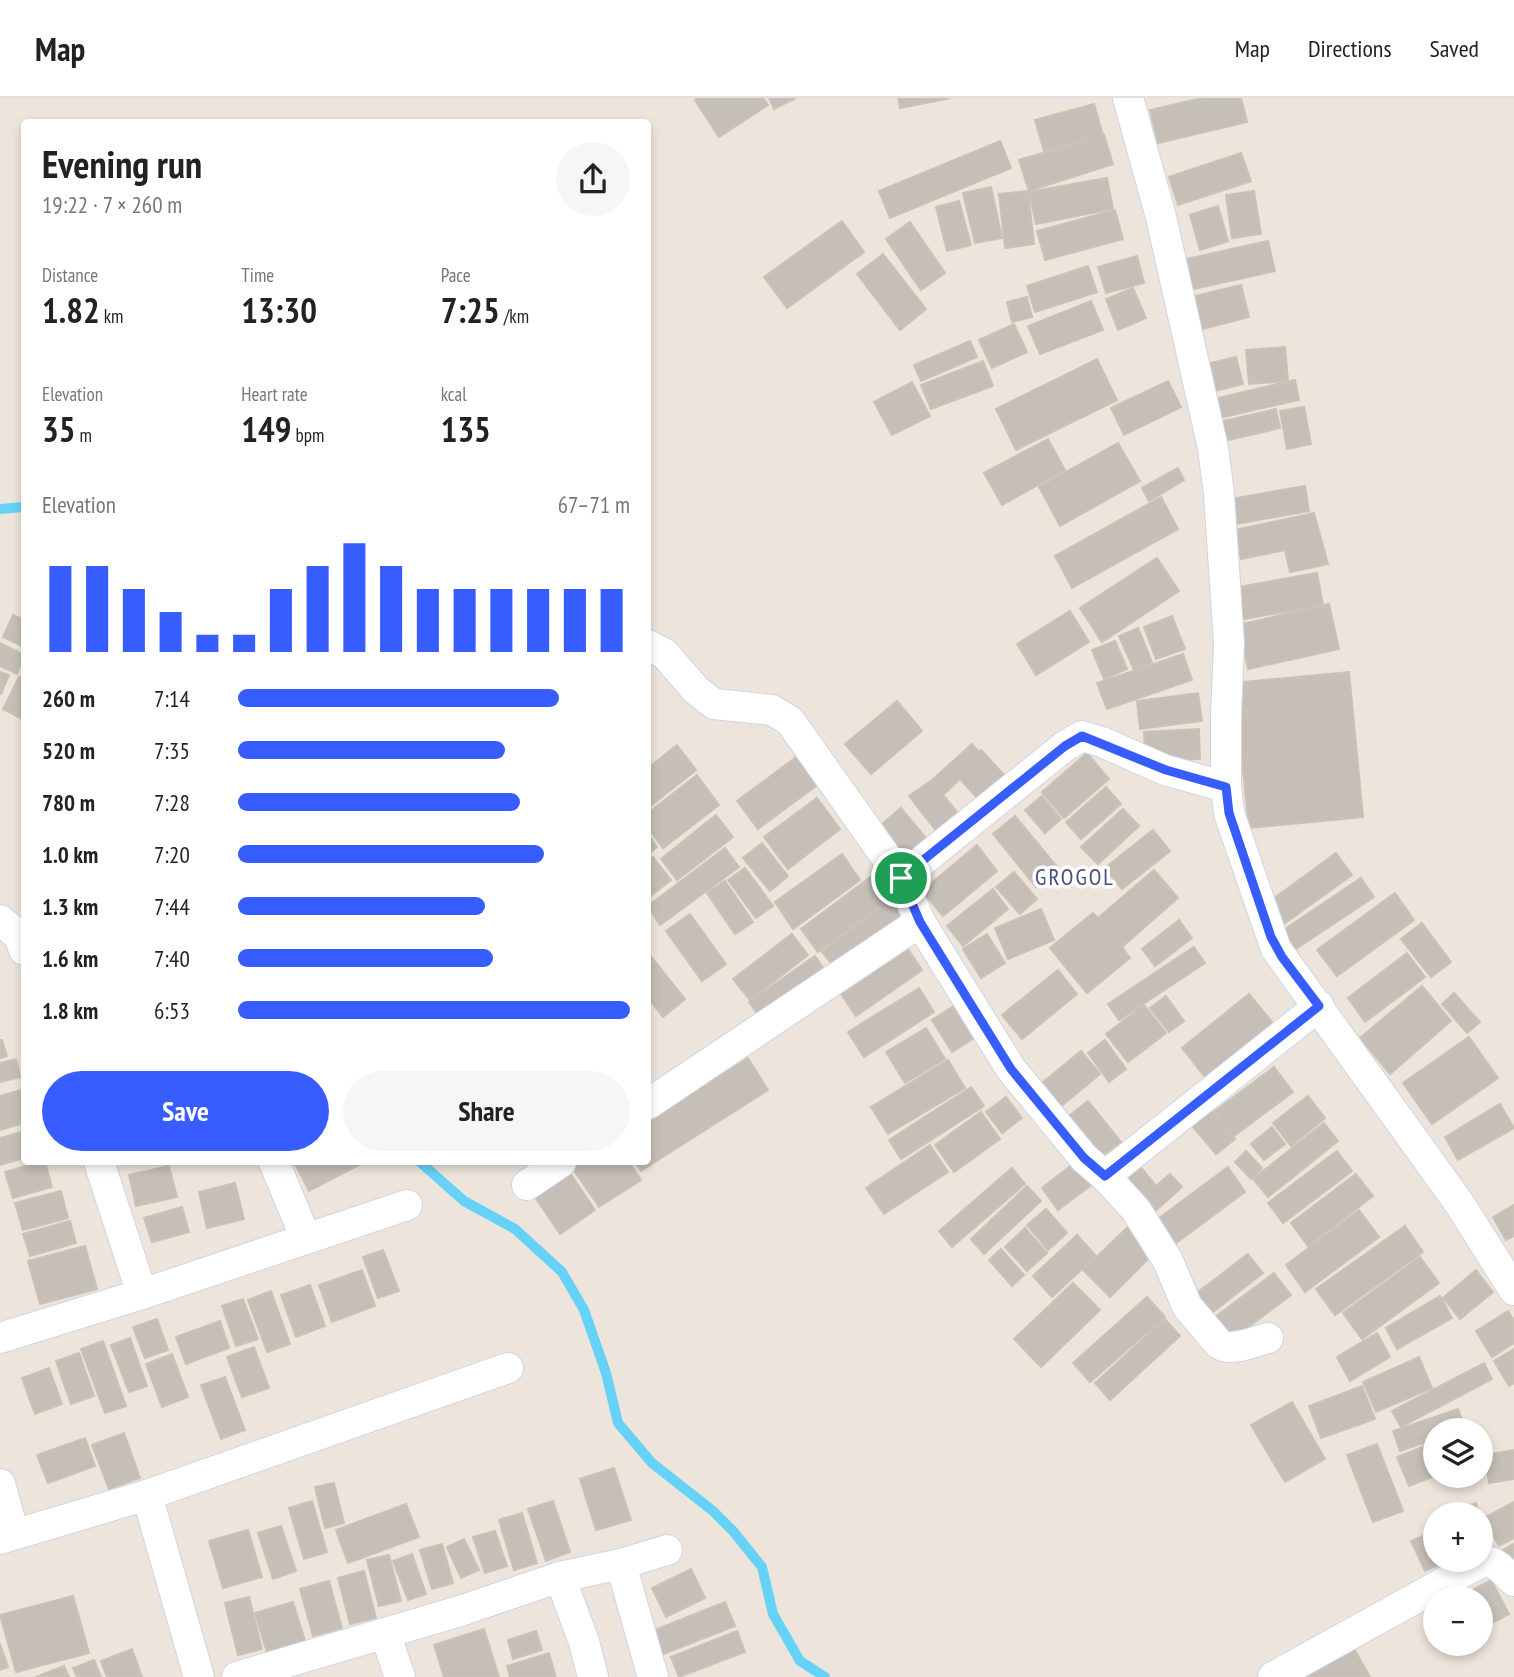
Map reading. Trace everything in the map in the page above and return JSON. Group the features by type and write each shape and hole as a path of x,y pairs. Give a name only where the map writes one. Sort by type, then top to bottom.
{"street":[{"path":"1128,98 1161,218 1213,448 1219,494 1229,643 1226,787 1229,813 1271,937 1282,957 1459,1203 1514,1290"},
{"path":"651,647 665,654 696,691 714,704 772,710 790,721 901,878 920,922 1011,1069 1084,1158 1105,1176 1136,1210 1168,1261 1187,1306 1223,1347 1268,1338"},
{"path":"901,878 1065,746 1082,736 1166,770 1226,787"},
{"path":"651,1102 920,922"},
{"path":"1105,1176 1319,1006"},
{"path":"100,1165 142,1294"},
{"path":"275,1165 306,1239"},
{"path":"527,1185 557,1165"},
{"path":"0,1338 142,1294 407,1205"},
{"path":"0,1484 7,1536 146,1495 508,1368"},
{"path":"146,1495 199,1677"},
{"path":"237,1677 460,1611 560,1577 621,1564 667,1550"},
{"path":"1273,1677 1481,1562 1493,1562 1514,1581"},
{"path":"621,1564 653,1677"},
{"path":"560,1577 584,1642 593,1677"},
{"path":"385,1633 400,1677"}],"building":[{"path":"763,98 768,105 719,137 695,100"},
{"path":"769,98 796,98 774,109"},
{"path":"898,98 951,98 900,108"},
{"path":"1202,98 1241,98 1247,122 1158,143 1150,110"},
{"path":"1094,104 1103,135 1044,151 1035,120"},
{"path":"1104,135 1113,164 1029,191 1019,160"},
{"path":"1000,141 1011,168 890,218 879,191"},
{"path":"1241,153 1251,181 1178,205 1169,177"},
{"path":"1107,178 1113,209 1036,224 1029,192"},
{"path":"991,187 1002,238 975,243 963,193"},
{"path":"1028,191 1034,244 1005,248 999,194"},
{"path":"1254,191 1261,234 1232,238 1226,195"},
{"path":"959,201 971,245 947,251 936,207"},
{"path":"1218,206 1228,241 1200,250 1190,215"},
{"path":"1115,210 1123,239 1045,260 1037,231"},
{"path":"842,221 864,252 787,308 764,277"},
{"path":"910,222 945,273 921,290 886,239"},
{"path":"1268,241 1275,271 1189,290 1182,260"},
{"path":"883,254 926,309 900,330 857,274"},
{"path":"1137,256 1144,283 1106,293 1098,267"},
{"path":"1088,266 1097,292 1035,312 1027,286"},
{"path":"1241,285 1249,317 1199,330 1191,297"},
{"path":"1133,288 1146,318 1118,330 1106,299"},
{"path":"1027,297 1032,317 1012,322 1007,302"},
{"path":"1091,301 1103,330 1040,354 1028,326"},
{"path":"1014,324 1027,352 992,368 979,340"},
{"path":"970,341 977,357 921,381 914,365"},
{"path":"1285,347 1288,381 1249,384 1246,350"},
{"path":"1236,357 1243,384 1210,392 1203,365"},
{"path":"1097,359 1117,400 1016,450 996,409"},
{"path":"983,361 993,386 931,409 921,385"},
{"path":"1295,380 1299,400 1219,418 1214,399"},
{"path":"1168,381 1181,407 1124,435 1111,408"},
{"path":"912,382 930,416 892,435 874,402"},
{"path":"1304,407 1311,444 1287,449 1280,411"},
{"path":"1276,409 1280,428 1224,441 1219,422"},
{"path":"1048,439 1065,470 1002,505 984,473"},
{"path":"1118,443 1140,481 1060,526 1039,487"},
{"path":"1178,468 1184,480 1149,501 1142,488"},
{"path":"1305,486 1309,511 1230,525 1225,500"},
{"path":"1161,497 1178,529 1072,588 1055,556"},
{"path":"1314,513 1328,564 1290,572 1285,550 1241,559 1235,530"},
{"path":"1157,558 1179,591 1102,642 1080,608"},
{"path":"1317,573 1323,605 1233,621 1227,589"},
{"path":"1329,604 1339,649 1248,669 1238,625"},
{"path":"1070,611 1089,642 1036,675 1017,644"},
{"path":"13,615 21,619 21,646 3,637"},
{"path":"1172,616 1185,649 1156,659 1144,627"},
{"path":"1138,628 1152,662 1134,670 1119,636"},
{"path":"1115,641 1127,669 1104,679 1092,650"},
{"path":"0,643 21,654 17,674 0,666"},
{"path":"1183,654 1192,680 1107,709 1097,683"},
{"path":"0,672 9,675 1,694 0,694"},
{"path":"1349,672 1363,817 1249,828 1234,683"},
{"path":"19,677 21,678 21,718 3,709"},
{"path":"1198,693 1202,721 1140,729 1137,701"},
{"path":"897,701 922,731 871,774 845,744"},
{"path":"1199,729 1200,759 1146,761 1144,732"},
{"path":"972,744 1006,777 980,801 960,779 943,795 966,823 944,841 909,796 932,780"},
{"path":"677,745 696,770 651,806 651,766"},
{"path":"1087,753 1109,779 1064,818 1042,792"},
{"path":"799,755 820,783 758,829 737,801"},
{"path":"697,775 719,805 663,848 651,832 651,811"},
{"path":"1106,787 1121,804 1081,839 1066,822"},
{"path":"1042,796 1061,819 1045,833 1025,810"},
{"path":"817,798 840,829 788,869 764,837"},
{"path":"901,808 930,843 907,863 877,828"},
{"path":"1123,809 1139,826 1098,864 1081,847"},
{"path":"716,815 733,837 677,880 661,859"},
{"path":"1015,816 1059,869 1036,887 993,834"},
{"path":"1153,830 1170,851 1122,889 1105,868"},
{"path":"651,838 657,847 651,852"},
{"path":"762,843 788,876 770,891 743,858"},
{"path":"977,845 997,871 943,916 922,891"},
{"path":"725,848 739,867 660,925 651,911 651,904"},
{"path":"1336,853 1352,875 1285,923 1269,902"},
{"path":"842,854 860,880 793,929 775,902"},
{"path":"653,857 671,880 651,896"},
{"path":"745,868 773,906 756,918 728,880"},
{"path":"1154,870 1178,898 1122,947 1130,958 1087,993 1050,948 1093,913 1098,918"},
{"path":"1014,872 1037,899 1020,914 996,887"},
{"path":"872,876 889,899 818,952 801,929"},
{"path":"1361,878 1374,897 1294,950 1282,931"},
{"path":"725,881 753,922 735,934 707,893"},
{"path":"993,889 1008,909 963,946 947,926"},
{"path":"1395,893 1414,920 1337,976 1317,950"},
{"path":"892,898 906,917 837,970 822,952"},
{"path":"1041,909 1054,940 1008,959 995,928"},
{"path":"690,914 726,964 702,981 666,931"},
{"path":"1179,920 1192,938 1155,966 1142,949"},
{"path":"1422,923 1451,962 1431,977 1401,939"},
{"path":"792,934 808,955 750,1000 733,979"},
{"path":"987,934 1005,963 981,978 963,949"},
{"path":"903,942 922,970 856,1016 837,988"},
{"path":"1194,947 1205,963 1119,1020 1108,1004"},
{"path":"1407,953 1425,977 1365,1022 1348,998"},
{"path":"815,956 830,977 764,1023 749,1002"},
{"path":"651,957 685,999 663,1017 651,1002"},
{"path":"1058,970 1077,994 1022,1039 1002,1015"},
{"path":"1422,986 1451,1021 1390,1074 1360,1038"},
{"path":"919,988 934,1012 864,1057 848,1032"},
{"path":"1454,993 1480,1022 1467,1033 1442,1004"},
{"path":"1249,994 1277,1028 1209,1082 1182,1048"},
{"path":"1166,996 1184,1021 1169,1032 1150,1008"},
{"path":"965,999 985,1031 952,1052 932,1020"},
{"path":"1144,1005 1166,1033 1128,1062 1106,1034"},
{"path":"926,1028 945,1059 905,1083 886,1052"},
{"path":"1469,1037 1498,1078 1432,1124 1403,1083"},
{"path":"0,1040 7,1056 0,1058"},
{"path":"1105,1040 1126,1069 1109,1082 1088,1053"},
{"path":"1081,1051 1100,1074 1054,1112 1035,1089"},
{"path":"748,1058 768,1090 651,1165 651,1120"},
{"path":"16,1059 20,1077 0,1082 0,1063"},
{"path":"948,1060 965,1088 888,1134 871,1107"},
{"path":"1274,1067 1293,1092 1234,1136 1215,1111"},
{"path":"971,1087 984,1106 901,1159 889,1140"},
{"path":"21,1090 21,1124 0,1130 0,1096"},
{"path":"1308,1096 1325,1118 1291,1146 1273,1123"},
{"path":"1006,1097 1022,1118 1002,1133 986,1112"},
{"path":"1088,1101 1121,1142 1102,1156 1069,1116"},
{"path":"1500,1104 1514,1128 1458,1160 1445,1137"},
{"path":"1208,1105 1235,1139 1216,1154 1188,1121"},
{"path":"981,1112 1000,1139 954,1172 935,1145"},
{"path":"1324,1123 1338,1141 1268,1197 1253,1179"},
{"path":"1272,1127 1285,1144 1264,1160 1251,1144"},
{"path":"21,1132 21,1159 0,1165 0,1138"},
{"path":"930,1145 948,1172 884,1214 866,1188"},
{"path":"1246,1151 1262,1168 1251,1179 1235,1162"},
{"path":"1337,1151 1352,1171 1283,1223 1268,1203"},
{"path":"1073,1164 1090,1186 1058,1210 1042,1188"},
{"path":"1138,1164 1156,1186 1170,1174 1182,1187 1154,1212 1122,1177"},
{"path":"30,1165 46,1165 52,1187 13,1198 5,1172"},
{"path":"296,1165 359,1165 309,1191"},
{"path":"579,1165 631,1165 641,1180 599,1207 573,1169"},
{"path":"637,1165 650,1165 641,1171"},
{"path":"169,1166 177,1197 136,1206 129,1175"},
{"path":"1228,1167 1245,1192 1176,1243 1158,1219"},
{"path":"1012,1168 1025,1184 952,1247 939,1231"},
{"path":"570,1173 595,1210 560,1234 535,1197"},
{"path":"1356,1174 1373,1196 1308,1246 1291,1223"},
{"path":"235,1183 244,1219 207,1228 199,1192"},
{"path":"1027,1186 1041,1201 984,1254 971,1239"},
{"path":"61,1191 68,1218 23,1230 15,1203"},
{"path":"1514,1205 1514,1236 1506,1240 1493,1217"},
{"path":"182,1207 189,1232 152,1242 144,1218"},
{"path":"1046,1209 1067,1233 1048,1250 1027,1225"},
{"path":"1359,1210 1379,1237 1305,1292 1286,1265"},
{"path":"70,1221 76,1243 30,1256 23,1234"},
{"path":"1131,1224 1157,1250 1110,1297 1083,1270"},
{"path":"1405,1226 1423,1252 1335,1315 1316,1289"},
{"path":"1025,1228 1047,1253 1027,1271 1005,1247"},
{"path":"1077,1235 1096,1256 1052,1297 1033,1276"},
{"path":"85,1246 97,1289 40,1304 28,1261"},
{"path":"1001,1249 1024,1275 1012,1286 989,1260"},
{"path":"383,1250 399,1291 378,1298 363,1257"},
{"path":"1248,1254 1263,1273 1205,1318 1190,1298"},
{"path":"1420,1257 1439,1283 1362,1339 1343,1313"},
{"path":"362,1270 375,1306 332,1322 319,1285"},
{"path":"1476,1270 1493,1292 1460,1319 1443,1298"},
{"path":"1274,1273 1291,1295 1224,1345 1207,1323"},
{"path":"1073,1283 1100,1310 1041,1367 1014,1339"},
{"path":"310,1285 325,1326 296,1337 281,1295"},
{"path":"271,1291 290,1344 267,1352 248,1300"},
{"path":"1440,1296 1452,1318 1397,1349 1386,1328"},
{"path":"1147,1297 1165,1317 1090,1382 1073,1363"},
{"path":"243,1299 258,1339 236,1346 222,1306"},
{"path":"1508,1311 1514,1320 1514,1343 1492,1357 1476,1331"},
{"path":"157,1319 168,1350 145,1358 133,1327"},
{"path":"1165,1319 1180,1336 1110,1400 1095,1383"},
{"path":"220,1321 229,1348 186,1364 176,1337"},
{"path":"1377,1333 1390,1357 1350,1381 1337,1357"},
{"path":"130,1338 147,1386 129,1392 111,1345"},
{"path":"103,1341 126,1406 105,1413 81,1349"},
{"path":"254,1347 269,1388 242,1397 227,1357"},
{"path":"1514,1349 1514,1383 1509,1386 1494,1361"},
{"path":"79,1353 94,1396 71,1404 56,1361"},
{"path":"172,1354 188,1397 162,1407 146,1364"},
{"path":"1419,1357 1432,1388 1376,1412 1363,1382"},
{"path":"1484,1363 1492,1379 1401,1427 1392,1411"},
{"path":"49,1368 62,1404 35,1414 22,1378"},
{"path":"225,1377 245,1430 221,1439 201,1385"},
{"path":"1362,1386 1375,1419 1321,1438 1309,1406"},
{"path":"1292,1402 1325,1459 1285,1482 1251,1425"},
{"path":"1458,1409 1461,1418 1431,1418"},
{"path":"1423,1421 1423,1443 1400,1451 1393,1431"},
{"path":"124,1433 140,1478 109,1489 92,1445"},
{"path":"85,1438 95,1466 48,1483 37,1455"},
{"path":"1377,1444 1403,1511 1373,1522 1347,1455"},
{"path":"1423,1447 1423,1480 1409,1486 1397,1457"},
{"path":"1514,1450 1514,1479 1493,1482 1493,1454"},
{"path":"614,1468 631,1520 596,1530 580,1479"},
{"path":"334,1483 344,1523 325,1528 315,1487"},
{"path":"312,1501 327,1552 304,1559 289,1508"},
{"path":"553,1501 570,1552 546,1561 528,1509"},
{"path":"1514,1502 1514,1538 1499,1546 1493,1535 1493,1513"},
{"path":"406,1504 419,1537 348,1563 336,1530"},
{"path":"522,1513 537,1563 514,1570 499,1520"},
{"path":"281,1526 296,1571 273,1579 258,1533"},
{"path":"248,1530 262,1577 223,1588 209,1541"},
{"path":"495,1531 507,1566 485,1573 473,1537"},
{"path":"1423,1536 1423,1567 1411,1541"},
{"path":"464,1539 479,1570 461,1578 447,1547"},
{"path":"442,1544 453,1583 432,1589 420,1550"},
{"path":"1514,1544 1514,1571 1513,1571 1501,1551"},
{"path":"412,1554 426,1594 408,1600 393,1561"},
{"path":"389,1555 401,1601 379,1606 367,1560"},
{"path":"691,1569 705,1598 666,1617 652,1588"},
{"path":"364,1571 376,1618 350,1624 338,1578"},
{"path":"1491,1580 1509,1614 1493,1622 1493,1586 1480,1586"},
{"path":"329,1581 342,1628 313,1636 300,1589"},
{"path":"73,1596 89,1653 16,1672 0,1615"},
{"path":"249,1597 262,1649 238,1655 225,1603"},
{"path":"293,1602 307,1647 269,1659 255,1613"},
{"path":"725,1602 735,1626 661,1655 652,1631"},
{"path":"484,1629 499,1677 444,1677 434,1645"},
{"path":"536,1631 542,1650 513,1659 508,1640"},
{"path":"737,1631 745,1652 679,1677 671,1657"},
{"path":"0,1644 8,1667 0,1670"},
{"path":"1352,1645 1370,1677 1297,1677"},
{"path":"132,1649 142,1677 107,1677 101,1661"},
{"path":"549,1653 556,1677 510,1677 507,1666"},
{"path":"94,1660 101,1677 77,1677 73,1668"},
{"path":"64,1666 69,1677 36,1677"}],"waterway":[{"path":"0,509 21,507"},
{"path":"423,1165 464,1201 515,1229 562,1272 584,1310 606,1373 618,1423 652,1463 713,1511 733,1531 762,1567 773,1614 800,1661 825,1677"}],"district":[{"name":"GROGOL","path":"1075,877"}],"route":[{"path":"1082,736 1101,741 1166,770 1226,787 1229,813 1276,949 1319,1006 1105,1176 1091,1166 1011,1069 920,922 901,878 1065,746 1082,736"}]}
